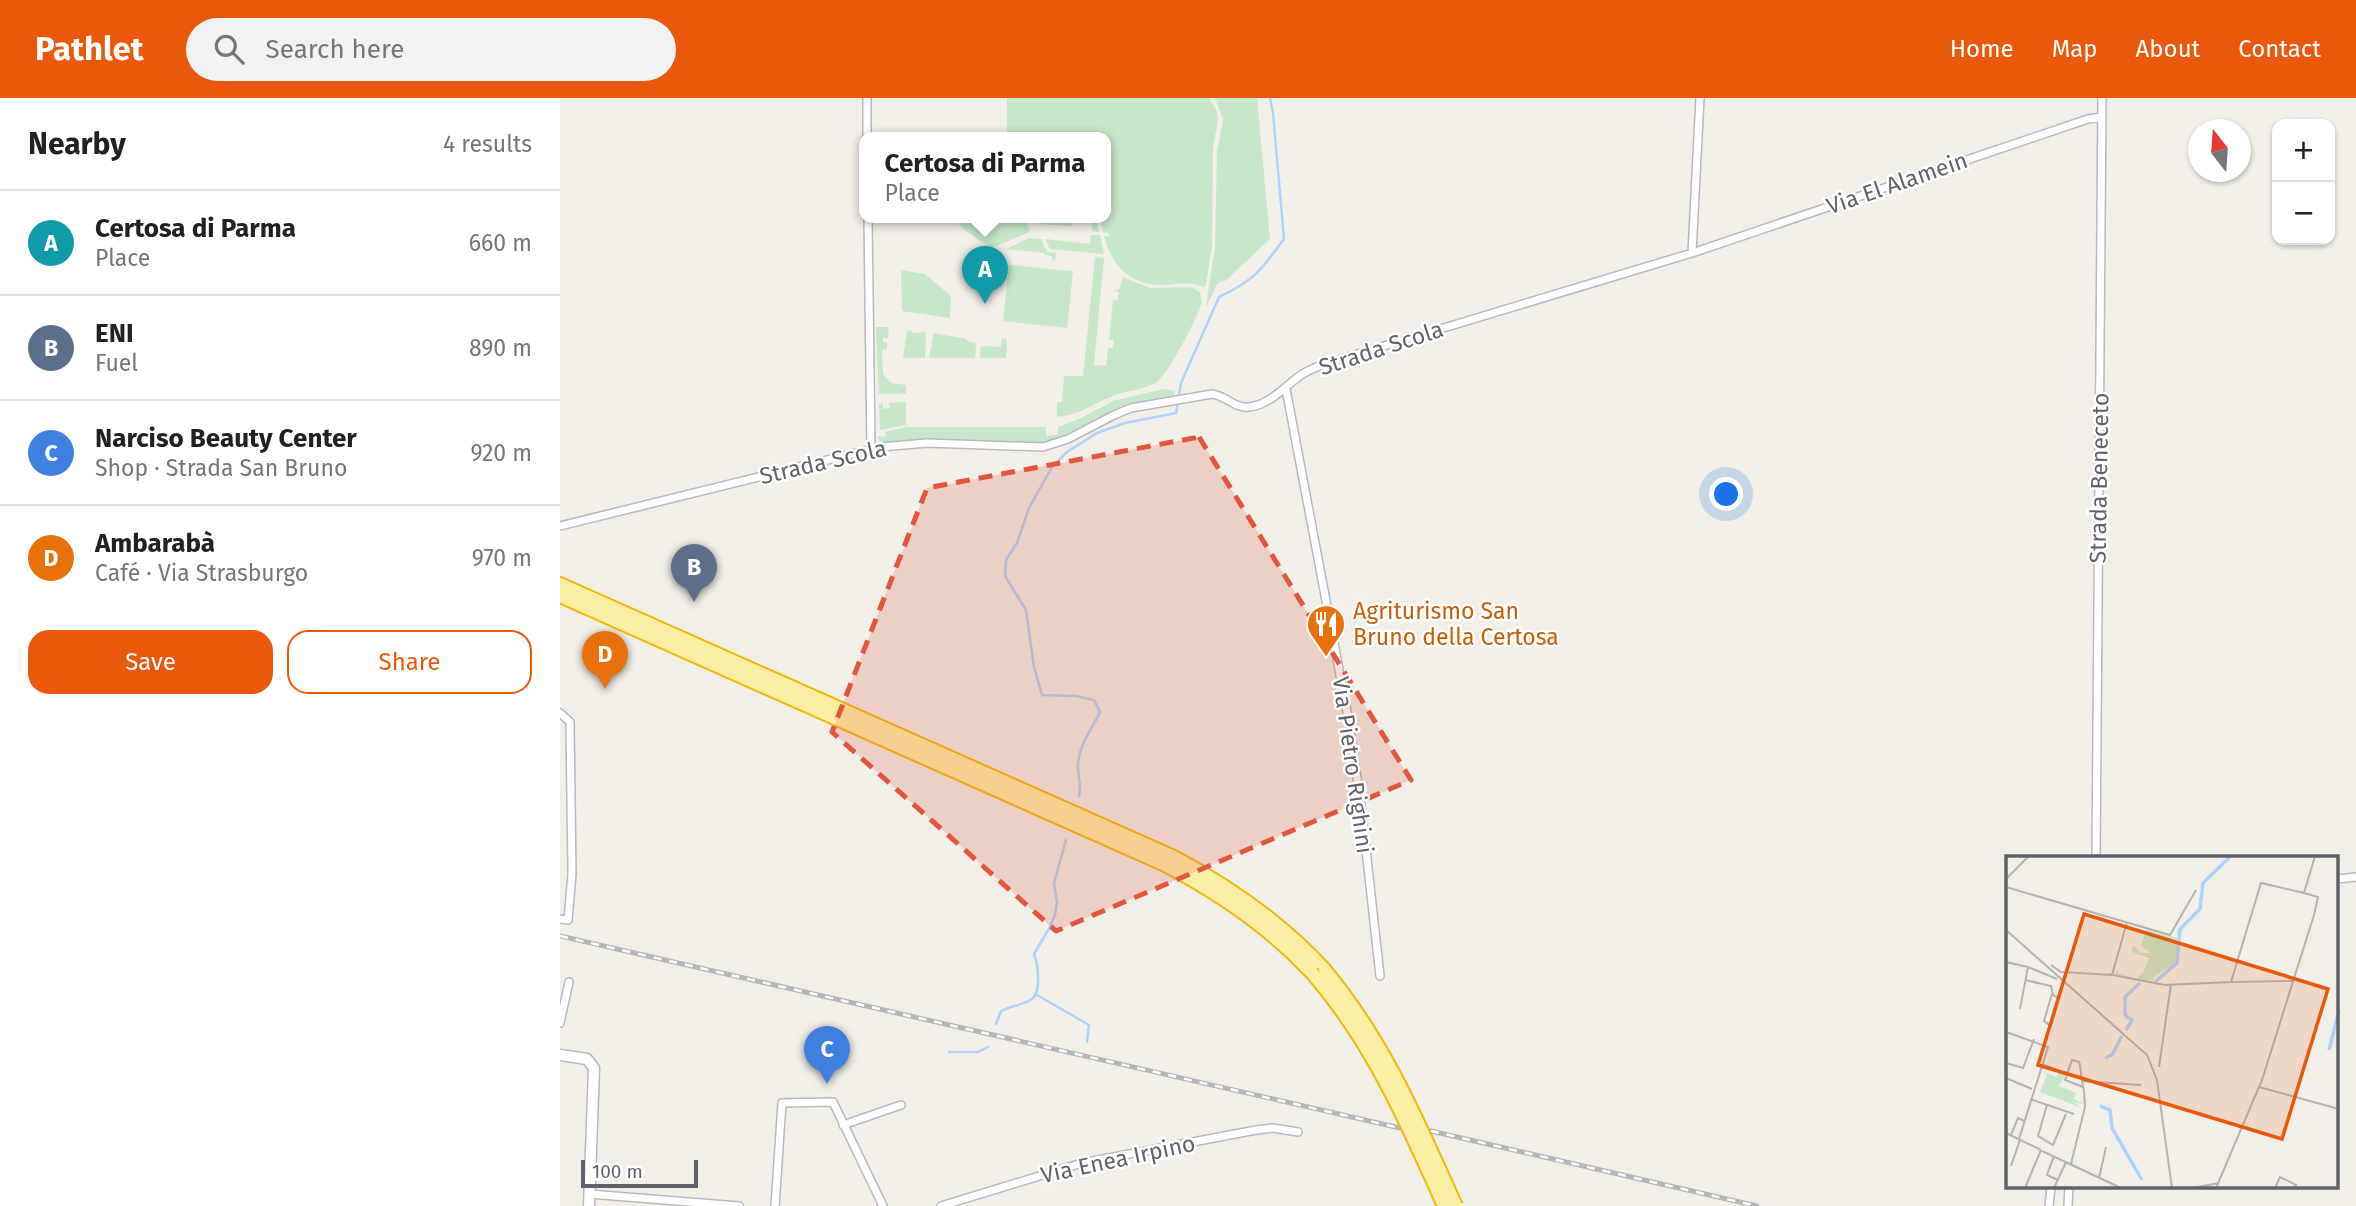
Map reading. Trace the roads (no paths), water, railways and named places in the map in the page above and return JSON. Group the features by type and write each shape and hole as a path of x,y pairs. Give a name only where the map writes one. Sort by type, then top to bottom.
{"highway":[{"path":"560,584 1174,857 1252,904 1284,930 1318,972 1365,1022 1390,1065 1456,1206"},
{"path":"560,596 1163,864 1248,915 1318,972 1377,1064 1444,1206"}],"street":[{"path":"867,98 867,132"},
{"path":"1692,253 1700,98"},
{"name":"Strada Beneceto","path":"2095,856 2102,98"},
{"name":"Via El Alamein","path":"1692,253 2088,118 2102,117"},
{"path":"868,223 870,449"},
{"name":"Strada Scola","path":"560,526 870,449 918,443 1043,447 1068,439 1120,412 1189,397 1221,395 1239,406 1248,407 1286,389 1300,376 1321,365 1692,253"},
{"name":"Via Pietro Righini","path":"1286,389 1347,712 1361,804 1380,976"},
{"path":"560,713 570,722 572,874 568,920 560,919"},
{"path":"2338,879 2356,877"},
{"path":"560,1023 569,982"},
{"path":"560,1055 587,1059 594,1068 589,1206"},
{"path":"775,1206 782,1103 833,1102 883,1206"},
{"path":"843,1125 901,1105"},
{"name":"Via Enea Irpino","path":"941,1206 1082,1163 1256,1130 1273,1128 1298,1132"},
{"path":"2049,1206 2051,1188"},
{"path":"2068,1206 2070,1188"},
{"path":"589,1194 739,1206"}],"waterway":[{"path":"1079,796 1079,756 1100,712 1094,700 1076,696 1042,695 1034,667 1026,610 1005,576 1006,560 1017,543 1029,508 1052,467 1067,452 1097,433 1125,423 1176,413 1181,383 1219,297 1256,273 1284,239 1270,98"},
{"path":"996,1024 1001,1011 1028,1002 1036,994 1038,974 1034,954 1055,915 1057,902 1054,883 1066,840"},
{"path":"1037,995 1089,1025 1087,1042"},
{"path":"949,1052 978,1052 988,1047"}],"railway":[{"path":"560,936 1400,1128"},
{"path":"1431,1131 1757,1206"}],"place":[{"name":"Certosa di Parma","path":"985,304"},
{"name":"ENI","path":"694,602"},
{"name":"Agriturismo San Bruno della Certosa","path":"1326,658"},
{"name":"Ambarabà","path":"605,689"},
{"name":"Narciso Beauty Center","path":"827,1084"}]}
